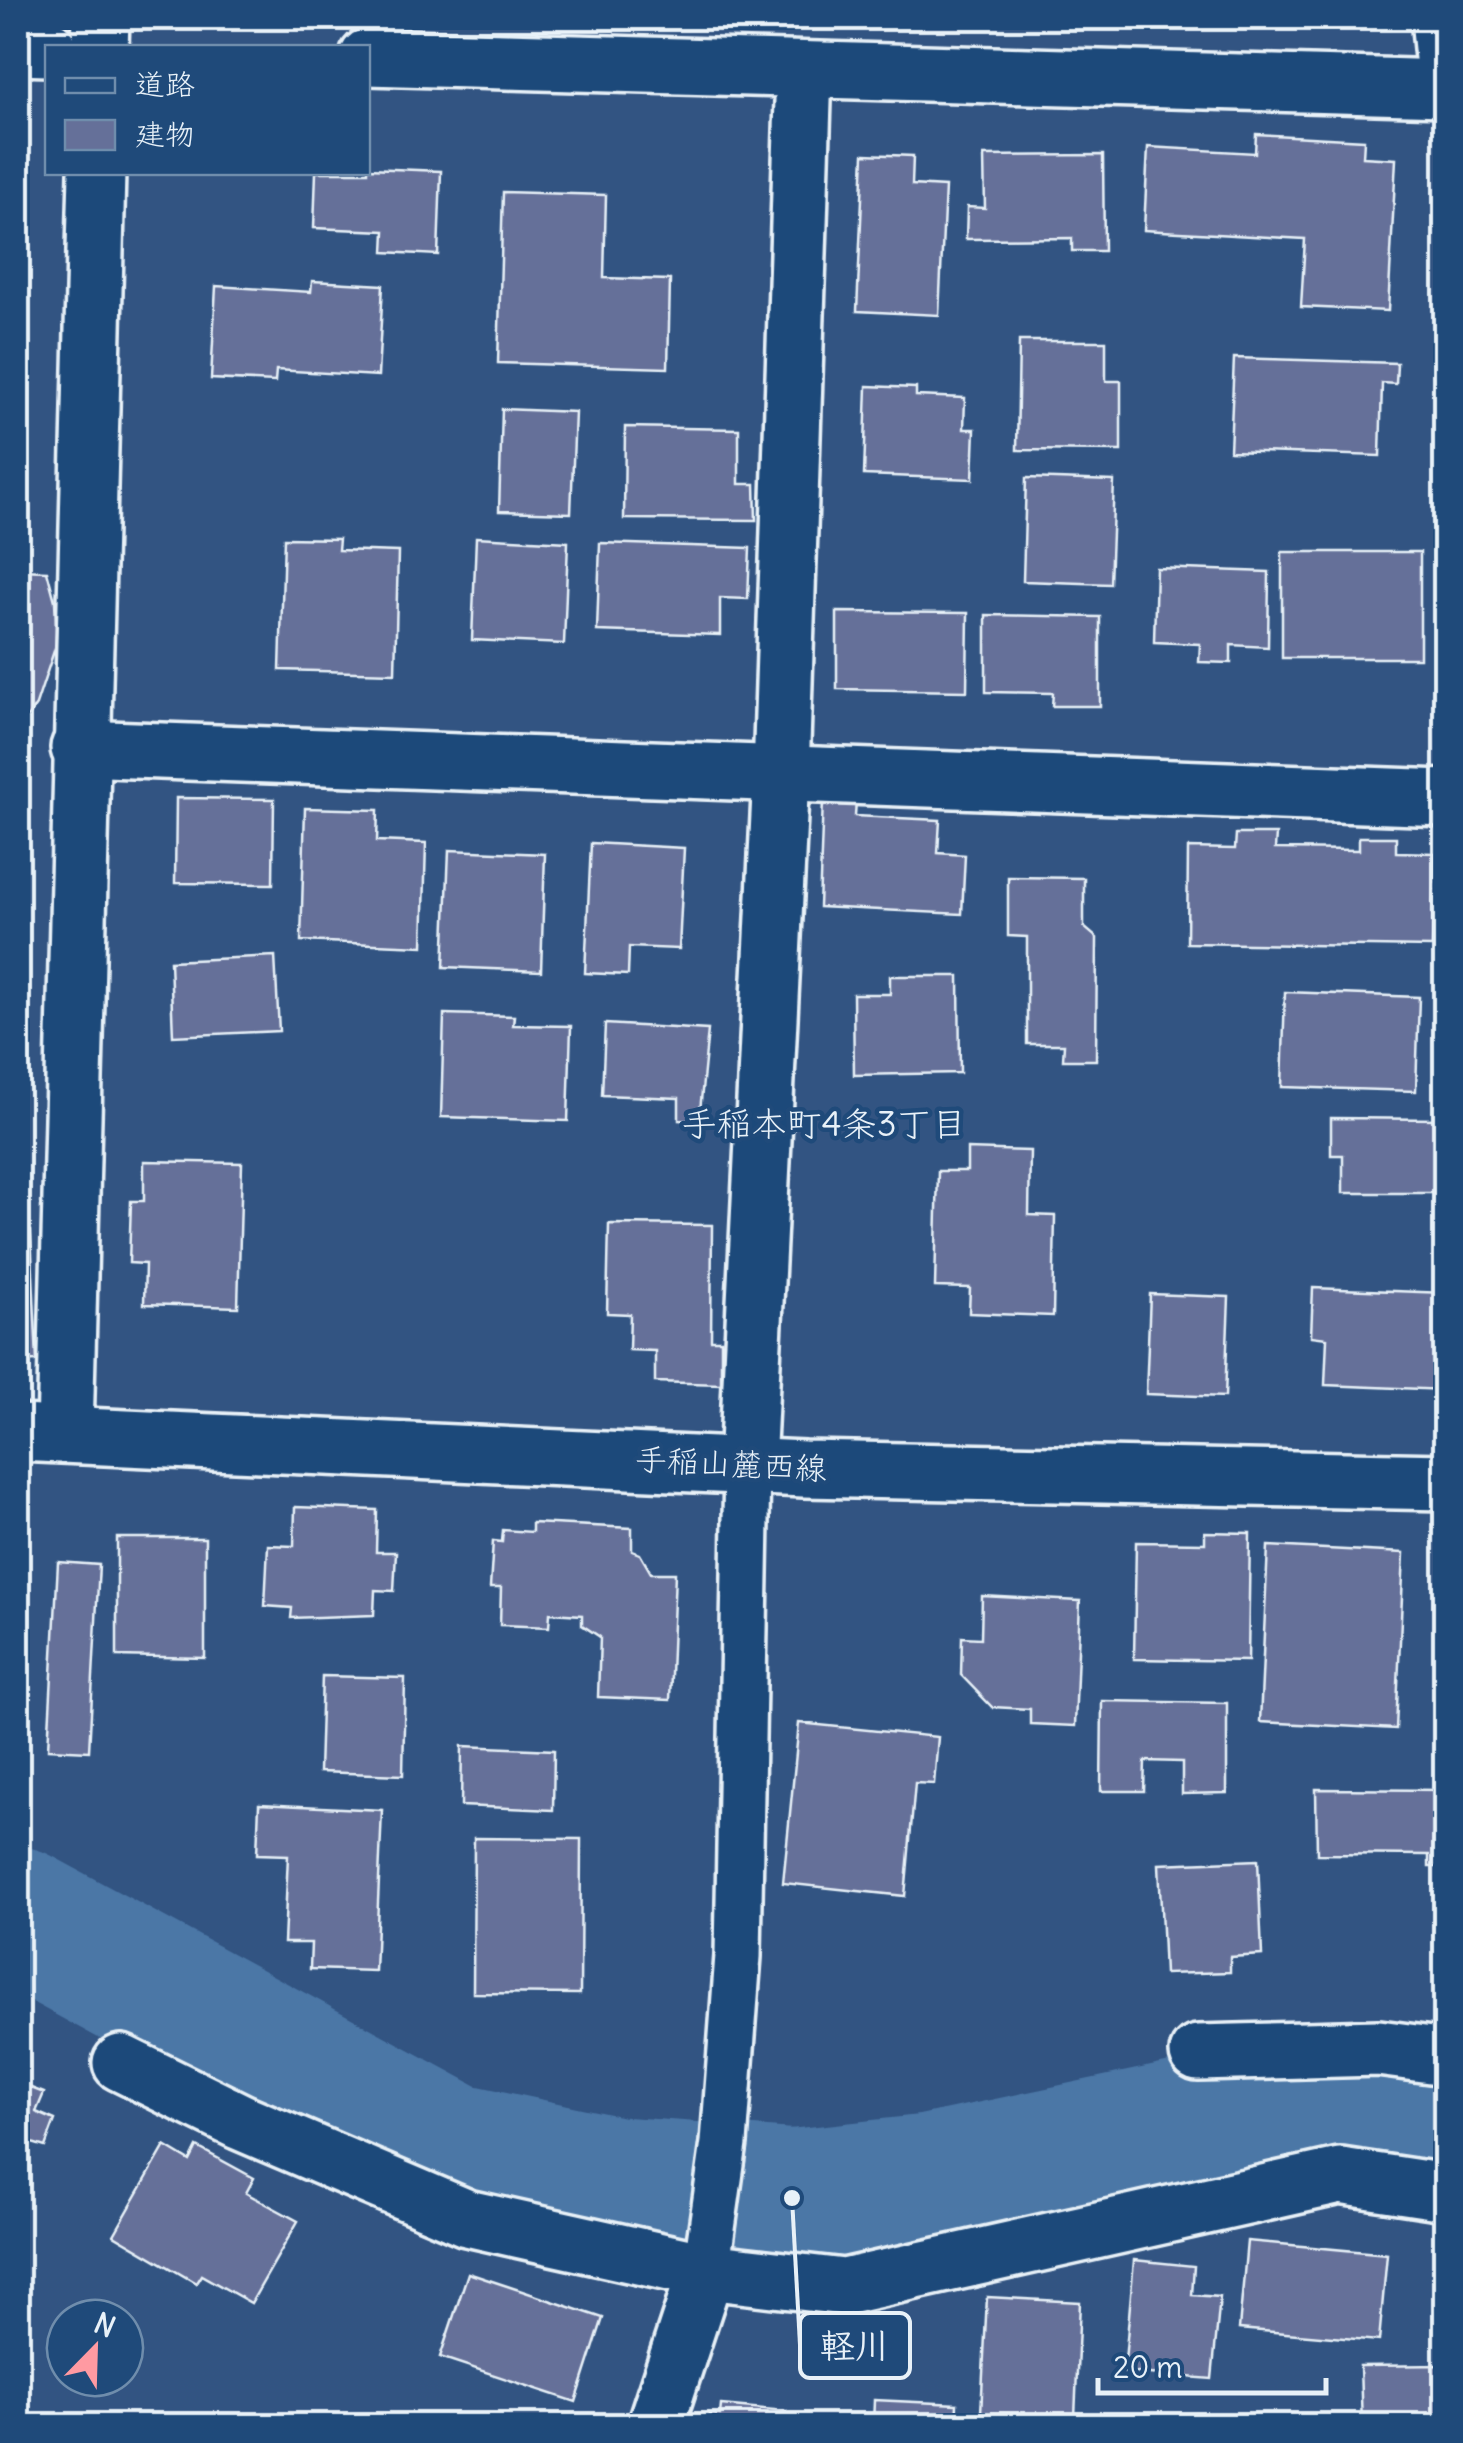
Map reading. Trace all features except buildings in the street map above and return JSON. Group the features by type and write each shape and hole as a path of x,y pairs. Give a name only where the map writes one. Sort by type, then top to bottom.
{"street":[{"path":"100,45 101,18"},
{"path":"370,57 1446,87 1440,18"},
{"path":"18,47 45,48"},
{"path":"748,1465 781,775 804,70"},
{"path":"41,1433 80,748 96,175"},
{"path":"80,748 1446,798"},
{"name":"手稲山麓西線","path":"41,1433 748,1465 1446,1482"},
{"path":"1198,2053 1378,2048 1446,2056"},
{"path":"121,2062 241,2122 467,2218 711,2248 844,2287 1340,2176 1446,2192"},
{"path":"655,2426 711,2248"}],"lane":[{"path":"711,2248 724,2143 738,1956 748,1465"}],"waterway":[{"path":"18,1916 452,2151 612,2185 792,2198 931,2183 1258,2114 1392,2113 1446,2118"}],"place":[{"name":"軽川","path":"792,2198"}],"district":[{"name":"手稲本町4条3丁目","path":"824,1124"}]}
